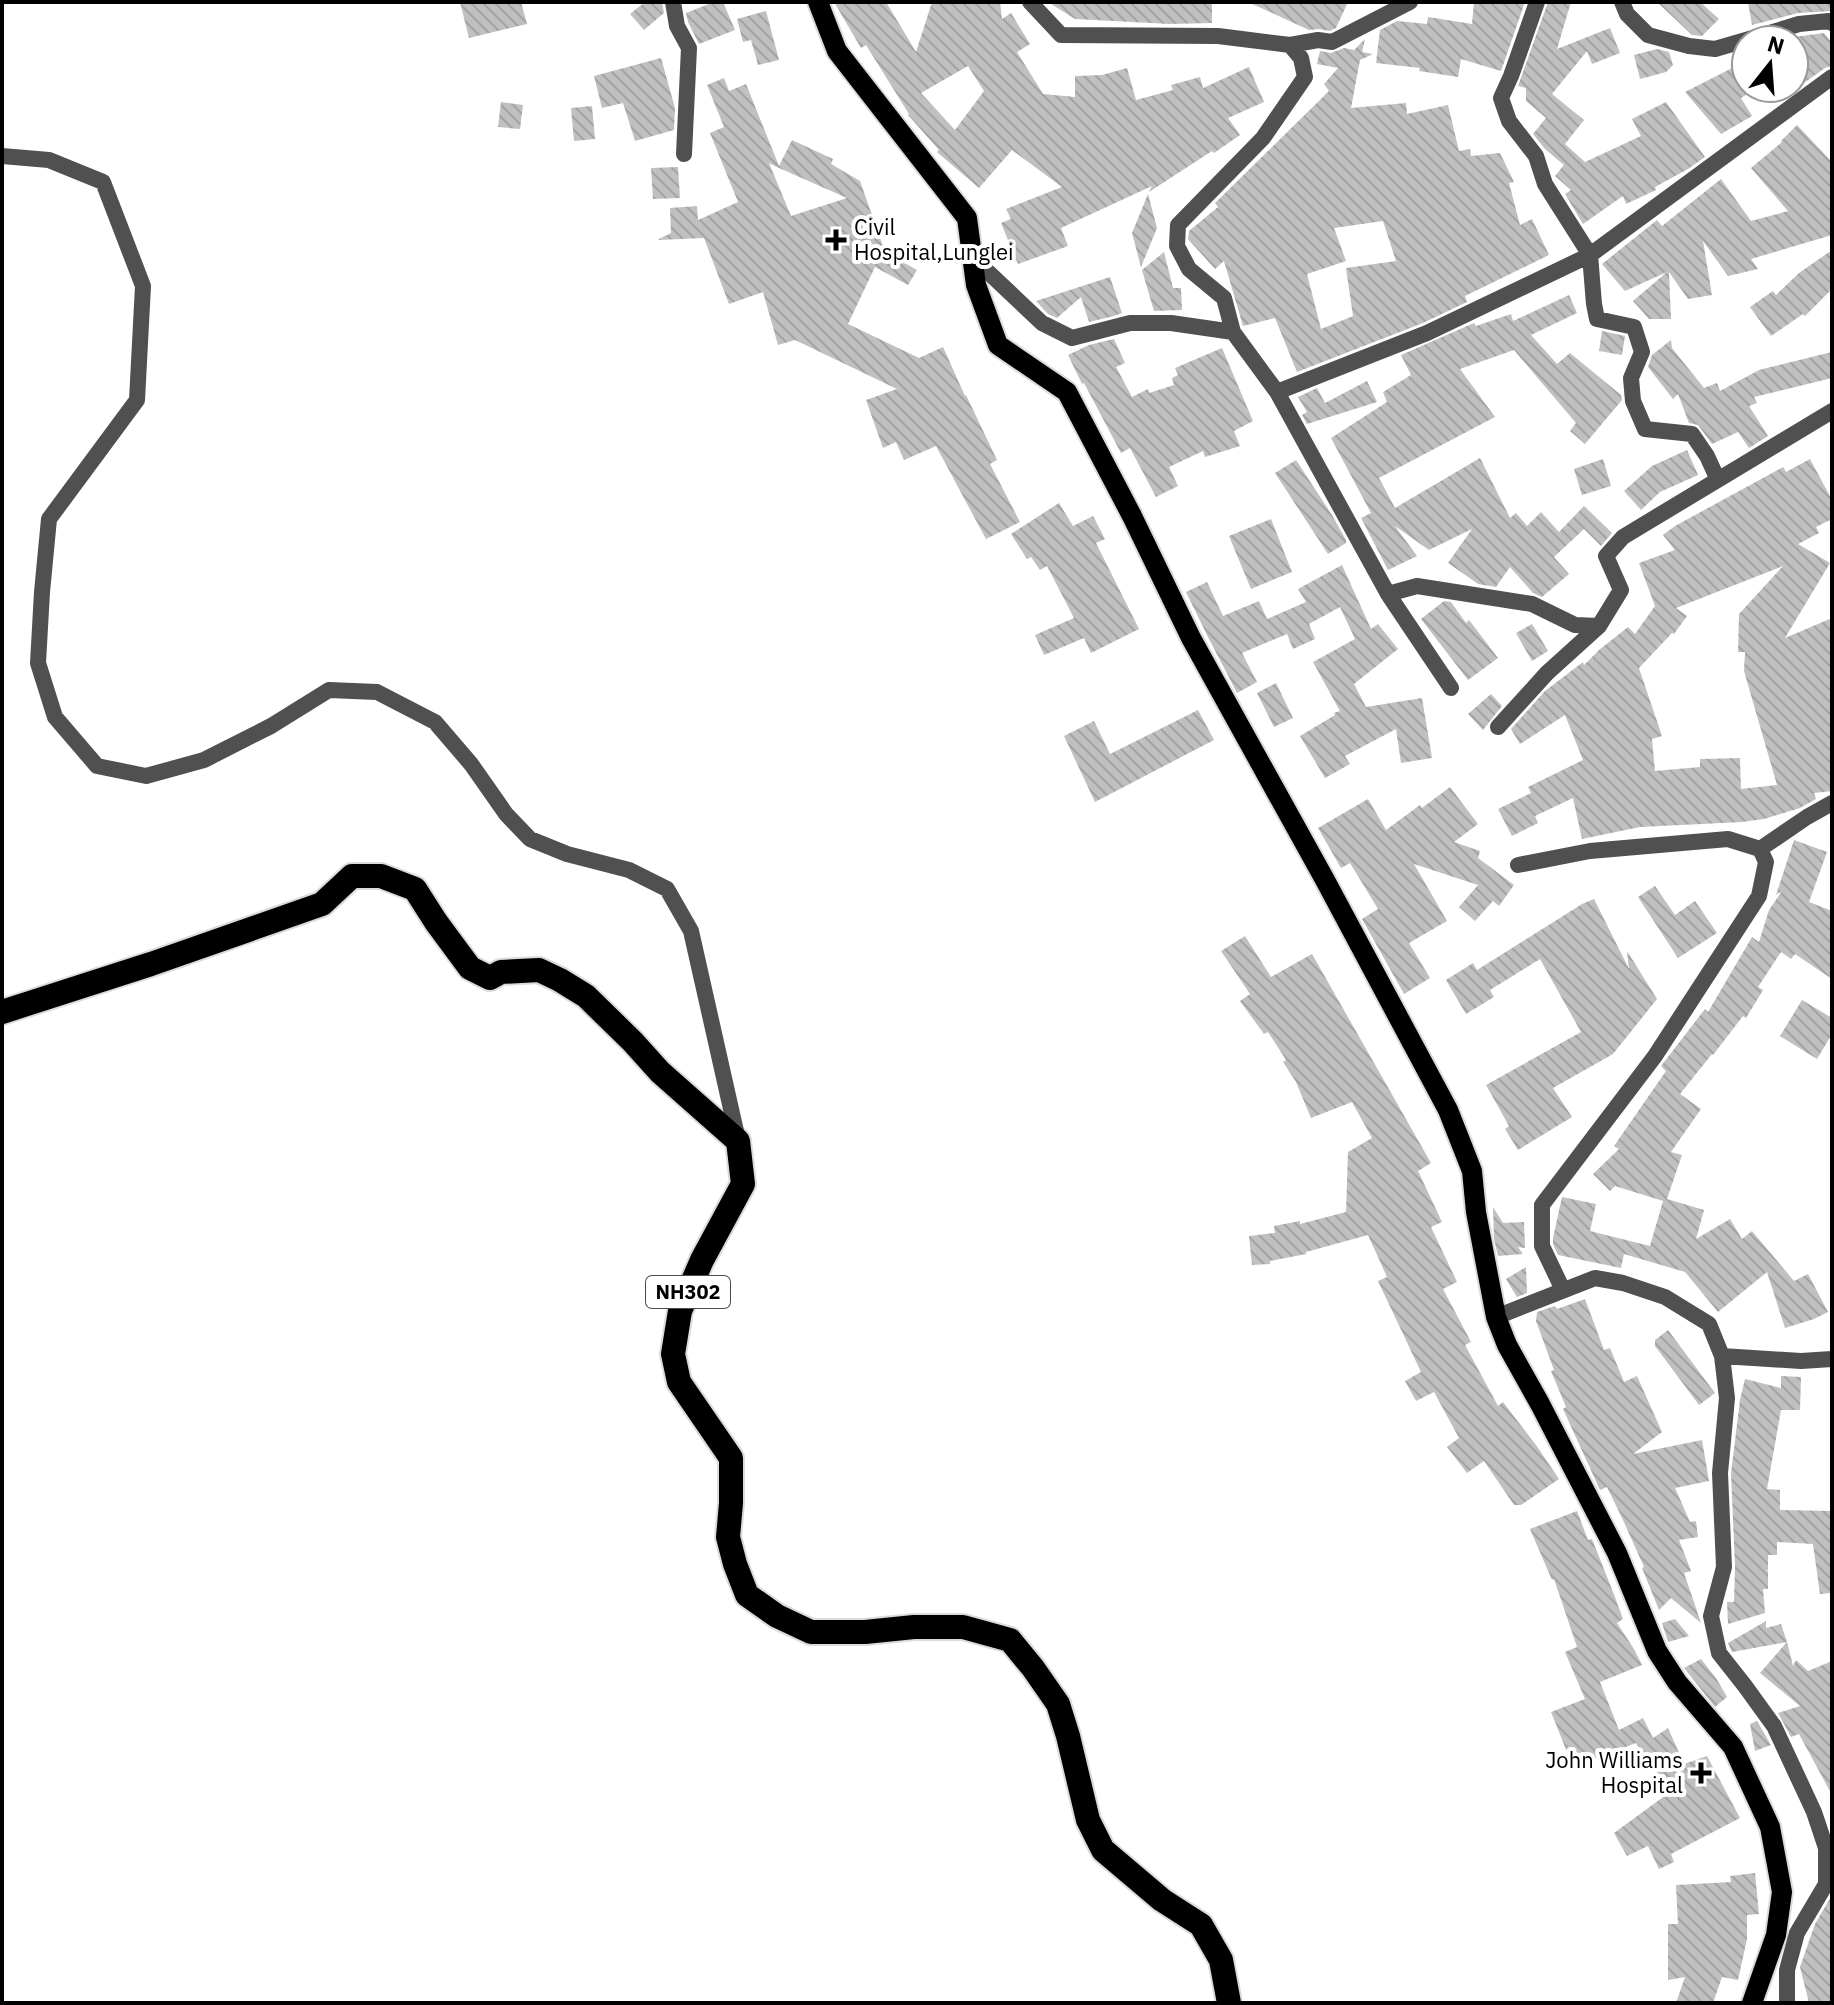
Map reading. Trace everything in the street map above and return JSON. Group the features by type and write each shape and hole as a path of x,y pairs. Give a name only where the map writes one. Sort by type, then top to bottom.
{"highway":[{"path":"2,1012 322,904 352,876 381,876 415,889 470,968 490,978 501,972 539,970 586,996 660,1072 738,1141"},
{"name":"NH302","path":"738,1141 743,1184 702,1260 680,1311 673,1354 679,1382 731,1458 728,1537 747,1595 777,1616 811,1632 963,1627 1010,1640 1058,1704 1088,1820 1103,1850 1162,1900 1201,1925 1221,1960 1229,2003"}],"main road":[{"path":"818,2 837,51 967,218 976,285 998,345 1067,392 1191,638 1448,1110 1472,1171 1476,1212 1496,1317 1507,1345 1617,1553 1657,1651 1677,1682 1733,1747 1770,1827 1782,1892 1776,1935 1752,2003"}],"street":[{"path":"673,2 677,26 689,48 684,154"},
{"path":"1030,2 1061,35 1218,36 1290,45 1318,40 1332,42 1410,2"},
{"path":"1537,2 1501,98 1509,121 1536,156 1545,184 1590,255 1597,319 1634,327 1642,352 1631,378 1633,401 1645,429 1692,434 1718,480"},
{"path":"1622,2 1627,14 1648,35 1689,46 1715,49 1730,45"},
{"path":"1799,24 1832,23"},
{"path":"1290,45 1301,58 1305,77 1263,138 1178,225 1177,246 1189,269 1224,298 1233,332 1277,392 1388,594 1451,688"},
{"path":"1277,392 1427,333 1590,255 1832,77"},
{"path":"2,156 49,160 103,182 143,286 137,400 49,519 38,663 55,717 97,766 146,776 204,760 271,726 329,690 377,692 435,722 471,764 506,814 530,839 567,854 629,870 667,889 691,931 738,1141"},
{"path":"971,256 1042,323 1072,338 1130,323 1171,323 1233,332"},
{"path":"1498,727 1547,673 1599,626 1621,590 1606,556 1623,537 1832,411"},
{"path":"1388,594 1417,586 1532,604 1575,625 1599,626"},
{"path":"1760,849 1832,803"},
{"path":"1518,865 1590,851 1728,839 1760,849 1766,862 1759,896 1655,1056 1542,1205 1542,1246 1563,1290"},
{"path":"1496,1317 1595,1278 1623,1283 1665,1297 1709,1324 1722,1356 1727,1398 1720,1473 1724,1567 1711,1616 1719,1653 1774,1726 1814,1812 1826,1848 1826,1884 1797,1933 1787,1970 1787,2003"},
{"path":"1722,1356 1801,1361 1832,1359"}],"building":[{"path":"460,2 521,2 527,24 469,38"},
{"path":"645,2 662,2 664,13 644,30 630,14"},
{"path":"714,2 723,2 735,30 699,44 686,13"},
{"path":"834,2 886,2 916,52 932,2 1000,2 1002,19 1011,13 1030,44 1017,52 1043,94 1075,97 1075,76 1102,75 1127,68 1136,100 1173,90 1171,85 1200,77 1203,88 1249,67 1264,102 1228,118 1240,135 1214,153 1212,151 1149,192 1152,186 1061,228 1068,246 1018,264 1001,223 1011,219 1006,209 1062,187 1012,150 979,188 937,152 939,150 908,115 866,45 861,48","holes":["968,66 984,91 955,130 921,93"]},
{"path":"1048,2 1212,2 1212,23 1075,19"},
{"path":"1248,2 1348,2 1336,28 1330,31 1309,30"},
{"path":"1474,2 1525,2 1501,71 1461,59 1458,77 1419,71 1420,68 1376,63 1380,30 1397,21 1427,24 1428,17 1472,24"},
{"path":"1548,2 1571,2 1557,49 1610,28 1620,53 1592,64 1587,51 1552,94 1584,120 1565,144 1585,162 1641,136 1632,119 1666,102 1705,157 1655,187 1656,190 1626,204 1623,196 1583,224 1565,194 1571,190 1555,176 1564,165 1533,134 1546,118 1526,101 1526,88 1518,86"},
{"path":"1657,2 1700,2 1719,19 1702,36 1692,35"},
{"path":"1748,2 1830,2 1831,11 1798,13 1752,24"},
{"path":"766,11 779,60 758,65 751,40 743,42 737,19"},
{"path":"1824,33 1832,43 1832,66 1810,79 1810,35"},
{"path":"1365,39 1362,52 1373,54 1360,60 1351,108 1406,103 1407,114 1448,105 1459,151 1470,149 1471,156 1500,153 1514,182 1509,183 1520,225 1532,219 1549,255 1465,296 1467,302 1423,323 1297,372 1275,318 1243,326 1224,261 1215,269 1188,239 1189,231 1218,207 1215,203 1329,91 1324,84 1338,68 1317,64 1320,51 1354,50","holes":["1383,221 1396,261 1346,268 1353,316 1321,329 1307,274 1346,261 1334,228"]},
{"path":"1657,49 1669,52 1673,65 1666,72 1640,79 1634,55"},
{"path":"661,58 675,108 674,130 635,141 623,103 602,108 594,76"},
{"path":"1730,69 1730,104 1745,104 1752,116 1721,134 1685,92"},
{"path":"724,78 729,91 746,84 779,166 792,140 833,159 831,164 860,181 885,252 917,270 908,285 875,267 848,324 919,358 943,347 997,460 990,464 1020,522 986,539 936,446 904,460 896,442 883,448 866,400 897,389 795,340 778,345 763,292 729,304 704,238 657,240 671,233 670,208 697,206 698,220 738,202 710,133 724,127 707,85","holes":["769,163 847,198 791,216"]},
{"path":"501,102 523,105 520,129 498,127"},
{"path":"592,106 595,139 574,141 571,108"},
{"path":"1797,125 1832,162 1832,235 1751,259 1758,269 1728,276 1703,241 1712,295 1688,299 1669,272 1671,319 1649,319 1633,301 1667,272 1625,291 1602,264 1657,220 1662,226 1721,179 1751,221 1788,211 1751,168"},
{"path":"678,167 680,198 653,199 651,168"},
{"path":"1148,194 1157,228 1141,267 1132,233"},
{"path":"1832,250 1832,289 1805,316 1803,314 1771,336 1750,307 1773,291 1776,295 1799,273"},
{"path":"1164,252 1173,288 1181,288 1182,310 1154,311 1142,270"},
{"path":"1110,277 1122,313 1114,316 1089,322 1081,297 1057,318 1048,314 1036,301"},
{"path":"1569,295 1577,313 1531,335 1557,364 1570,353 1621,395 1622,400 1585,444 1570,431 1576,423 1514,350 1460,369 1495,417 1379,478 1395,508 1480,458 1510,518 1516,513 1527,526 1541,512 1559,532 1584,506 1612,533 1601,546 1584,529 1554,557 1569,574 1542,597 1533,593 1510,567 1496,587 1478,584 1448,563 1472,529 1429,550 1395,526 1417,556 1388,570 1361,518 1371,513 1331,438 1387,402 1383,392 1411,375 1401,355 1474,323 1476,326 1511,314 1513,321"},
{"path":"1602,331 1625,336 1622,355 1599,351"},
{"path":"1114,339 1125,363 1116,367 1132,397 1148,389 1149,393 1174,385 1172,378 1178,375 1175,368 1222,348 1253,421 1234,431 1240,446 1205,457 1203,451 1169,467 1178,486 1156,497 1130,448 1121,453 1068,355 1089,345"},
{"path":"1671,340 1672,348 1704,388 1717,383 1720,391 1759,370 1832,352 1832,378 1754,397 1757,403 1749,406 1768,436 1749,448 1738,432 1712,444 1698,425 1689,423 1678,394 1673,399 1648,367 1652,355"},
{"path":"1367,381 1377,402 1307,424 1302,415 1307,412 1298,397 1317,388 1325,403"},
{"path":"1687,450 1698,475 1660,492 1641,510 1624,491 1652,466"},
{"path":"1603,459 1611,486 1582,495 1574,469"},
{"path":"1810,459 1832,500 1832,519 1816,527 1819,533 1798,544 1830,563 1785,638 1832,618 1832,791 1814,793 1816,799 1800,808 1764,819 1640,827 1582,839 1573,798 1535,816 1538,823 1512,836 1498,809 1531,793 1528,787 1583,760 1565,715 1520,744 1511,729 1545,691 1583,662 1584,665 1628,627 1635,634 1655,606 1639,563 1675,550 1663,535 1783,467 1786,472","holes":["1783,566 1739,614 1738,652 1745,652 1744,671 1777,785 1741,789 1740,758 1700,759 1700,767 1655,771 1652,739 1662,736 1639,668 1674,634 1687,616 1676,608"]},
{"path":"1296,460 1346,540 1328,554 1275,473"},
{"path":"1059,503 1073,526 1093,516 1105,539 1096,543 1139,629 1091,653 1084,638 1044,655 1035,635 1074,618 1047,566 1040,570 1031,557 1027,559 1011,534"},
{"path":"1271,519 1292,572 1251,589 1229,536"},
{"path":"1342,565 1371,629 1378,624 1398,649 1354,684 1366,707 1422,698 1432,758 1401,763 1396,729 1345,756 1350,764 1325,778 1300,736 1340,711 1313,662 1355,639 1340,607 1309,624 1315,639 1293,649 1287,634 1242,653 1257,682 1237,693 1186,592 1207,582 1223,616 1259,601 1267,619 1306,602 1298,589"},
{"path":"1444,601 1451,602 1466,623 1469,620 1498,658 1468,680 1421,619"},
{"path":"1532,624 1548,651 1532,661 1516,633"},
{"path":"1276,683 1293,718 1274,727 1257,693"},
{"path":"1491,694 1502,706 1483,730 1468,714"},
{"path":"1198,710 1214,740 1095,802 1064,736 1094,721 1110,754"},
{"path":"1450,787 1478,824 1454,842 1480,851 1478,858 1514,885 1499,906 1493,901 1475,921 1459,907 1478,885 1414,864 1447,921 1409,943 1430,978 1404,994 1362,919 1378,909 1350,863 1341,868 1318,828 1368,799 1386,830"},
{"path":"1794,840 1827,852 1809,902 1832,911 1832,979 1795,954 1791,959 1781,952 1758,987 1763,990 1746,1018 1743,1016 1680,1094 1701,1109 1671,1152 1682,1155 1667,1199 1704,1210 1696,1239 1730,1219 1742,1239 1752,1231 1794,1281 1808,1274 1828,1312 1785,1328 1767,1272 1718,1312 1685,1272 1624,1254 1621,1268 1558,1255 1553,1238 1562,1197 1596,1204 1590,1231 1650,1246 1663,1201 1615,1186 1610,1191 1593,1174 1619,1149 1614,1146 1666,1071 1661,1066 1705,1009 1708,1012 1752,937 1759,942 1769,910 1782,891 1776,895"},
{"path":"1655,886 1675,915 1695,901 1717,933 1678,958 1638,897"},
{"path":"1594,899 1629,969 1627,951 1657,999 1613,1054 1553,1088 1572,1117 1518,1150 1505,1129 1509,1126 1486,1085 1581,1032 1540,959 1490,990 1494,997 1466,1014 1446,980 1473,963 1477,970"},
{"path":"1245,936 1271,977 1312,954 1431,1163 1418,1171 1442,1222 1431,1227 1457,1282 1443,1289 1471,1342 1465,1345 1498,1406 1503,1402 1559,1479 1521,1505 1514,1505 1484,1461 1467,1473 1447,1447 1459,1438 1434,1392 1416,1401 1405,1381 1421,1372 1378,1281 1387,1277 1368,1235 1306,1254 1270,1261 1270,1264 1252,1265 1249,1236 1275,1233 1274,1226 1300,1221 1300,1224 1346,1212 1348,1152 1372,1138 1352,1102 1311,1118 1296,1082 1283,1062 1286,1060 1268,1032 1264,1034 1240,1001 1250,994 1221,951"},
{"path":"1802,1000 1832,1018 1832,1034 1817,1059 1780,1036"},
{"path":"1493,1207 1503,1223 1524,1222 1525,1248 1518,1247 1523,1254 1498,1256"},
{"path":"1526,1267 1527,1293 1517,1297 1506,1279"},
{"path":"1585,1299 1604,1350 1610,1348 1624,1382 1637,1376 1662,1432 1633,1454 1702,1440 1709,1481 1675,1488 1690,1522 1696,1521 1698,1537 1679,1540 1691,1571 1684,1573 1701,1623 1671,1598 1659,1610 1623,1520 1607,1487 1600,1490 1563,1409 1566,1407 1551,1371 1554,1370 1536,1321 1537,1312"},
{"path":"1668,1330 1715,1393 1699,1405 1655,1346 1655,1340"},
{"path":"1781,1376 1801,1377 1800,1410 1781,1410 1767,1489 1780,1490 1780,1510 1832,1511 1830,1593 1820,1594 1813,1544 1777,1542 1777,1555 1768,1555 1768,1589 1763,1589 1765,1613 1728,1624 1727,1602 1734,1602 1735,1567 1731,1473 1740,1400 1745,1379 1781,1388"},
{"path":"1577,1511 1588,1540 1592,1539 1623,1619 1617,1623 1642,1665 1600,1682 1619,1730 1643,1718 1653,1738 1668,1728 1684,1764 1707,1756 1740,1818 1671,1854 1674,1862 1659,1869 1648,1846 1627,1856 1614,1833 1670,1792 1636,1743 1573,1767 1551,1712 1585,1699 1565,1652 1577,1647 1554,1579 1530,1529"},
{"path":"1675,1619 1689,1636 1668,1642 1662,1623"},
{"path":"1766,1621 1766,1628 1781,1624 1787,1642 1732,1652 1728,1643"},
{"path":"1787,1642 1793,1666 1796,1660 1808,1671 1832,1661 1832,1795 1799,1734 1791,1737 1778,1713 1800,1706 1760,1673"},
{"path":"1701,1659 1727,1697 1715,1707 1684,1668"},
{"path":"1757,1721 1771,1745 1755,1751 1750,1724"},
{"path":"1755,1873 1759,1914 1747,1915 1747,1939 1738,1980 1722,1977 1713,2003 1676,2003 1685,1977 1668,1980 1668,1924 1678,1924 1676,1885 1731,1882 1730,1876"},
{"path":"1832,1895 1832,2003 1809,2003 1800,1967 1815,1924"}],"place":[{"name":"Civil Hospital,Lunglei","path":"836,240"},
{"name":"John Williams Hospital","path":"1701,1773"}]}
